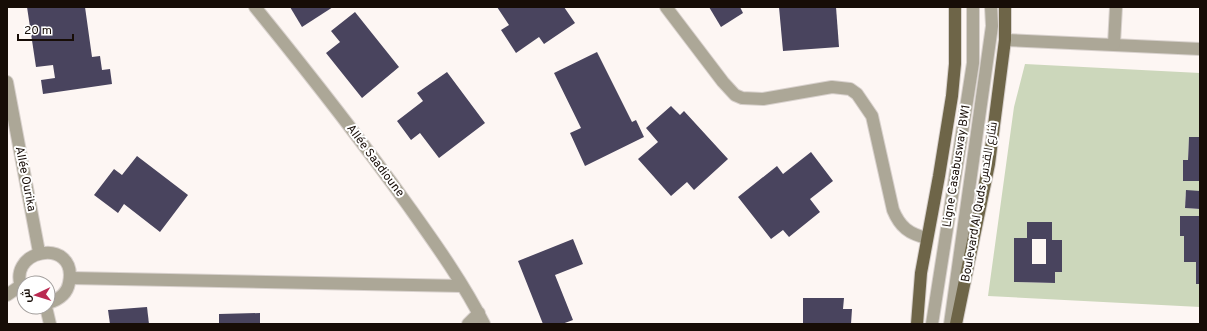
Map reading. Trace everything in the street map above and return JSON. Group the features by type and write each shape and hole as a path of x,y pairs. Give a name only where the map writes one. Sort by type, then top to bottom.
{"main road":[{"path":"917,324 921,272 941,168 952,96 955,64 955,7"},
{"name":"Boulevard Al Quds شارع القدس","path":"956,324 989,164 1006,40 1005,7"}],"street":[{"name":"Allée Saadioune","path":"255,7 297,58 380,167 434,242 479,313 484,324"},
{"path":"666,7 723,82 735,95 742,98 762,99 832,87 850,89 858,94 872,116 896,219 909,232 927,238"},
{"name":"Ligne Casabusway BW1","path":"932,324 973,63 973,7"},
{"name":"Ligne Casabusway BW1","path":"950,324 991,33 991,7"},
{"path":"1114,44 1116,7"},
{"path":"1006,40 1200,49"},
{"name":"Allée Ourika","path":"7,82 40,252"},
{"path":"19,275 22,265 30,257 40,252 49,252 57,255 64,261 69,269 70,278 69,287 64,295 56,301"},
{"path":"70,278 462,286"},
{"path":"468,324 479,313"}],"green space":[{"path":"1025,64 1200,73 1200,137 1189,137 1188,160 1183,160 1183,180 1200,181 1200,191 1186,191 1185,208 1200,209 1200,216 1180,216 1180,235 1184,236 1184,262 1196,262 1196,284 1200,284 1200,307 988,296 1014,107","holes":["1027,222 1052,223 1052,240 1062,240 1062,272 1055,272 1055,283 1014,282 1014,238 1027,238"]}],"building":[{"path":"27,7 85,7 92,57 100,56 102,70 110,69 112,84 43,94 41,80 55,78 53,65 36,67"},
{"path":"290,7 333,7 302,27"},
{"path":"497,7 564,7 575,23 544,44 539,37 516,53 501,30 509,25"},
{"path":"709,7 740,7 743,13 721,27"},
{"path":"779,7 836,7 839,47 783,51"},
{"path":"355,12 399,67 362,98 326,53 340,42 331,31"},
{"path":"597,52 632,122 636,120 644,137 585,166 570,133 581,128 554,73"},
{"path":"447,72 485,123 439,158 420,133 411,140 397,121 423,101 417,93"},
{"path":"671,106 680,115 684,111 728,159 694,190 687,182 671,196 638,159 658,142 646,128"},
{"path":"1189,137 1200,137 1200,181 1183,181 1183,160 1188,160"},
{"path":"811,152 833,181 810,199 820,212 789,237 783,230 771,239 738,197 777,166 783,174"},
{"path":"137,156 188,195 160,232 124,204 118,213 94,195 114,169 122,175"},
{"path":"1186,190 1200,191 1200,209 1185,208"},
{"path":"1180,216 1200,216 1200,284 1196,284 1196,262 1184,262 1184,236 1180,236"},
{"path":"1027,222 1052,222 1052,240 1062,240 1062,272 1055,272 1055,283 1014,282 1014,238 1027,238","holes":["1032,239 1046,239 1046,264 1032,264"]},
{"path":"573,239 583,264 555,275 573,320 562,324 543,324 518,261"},
{"path":"803,298 844,298 843,309 852,309 851,324 803,324"},
{"path":"147,307 149,324 110,324 108,310"},
{"path":"260,313 260,324 219,324 219,314"}]}
